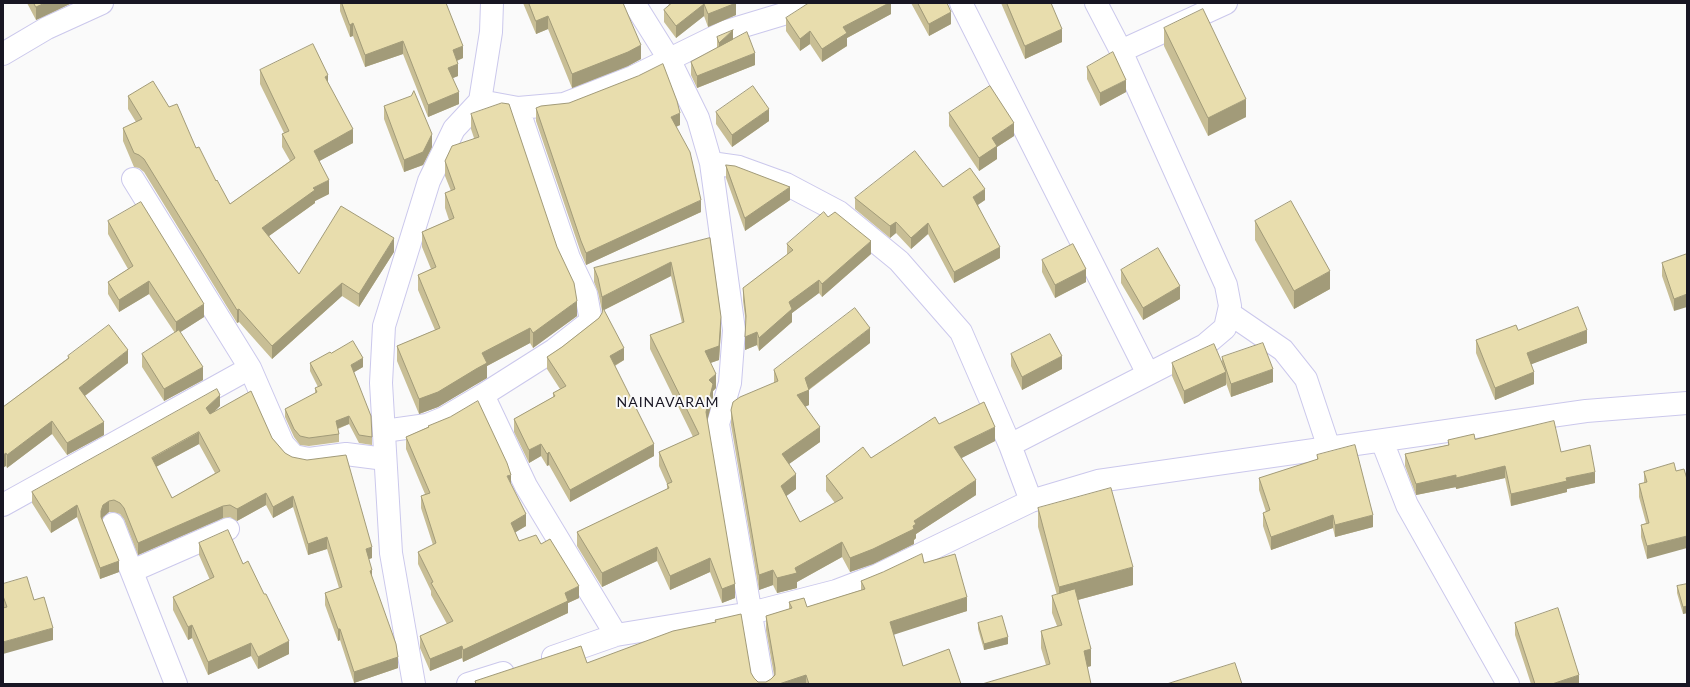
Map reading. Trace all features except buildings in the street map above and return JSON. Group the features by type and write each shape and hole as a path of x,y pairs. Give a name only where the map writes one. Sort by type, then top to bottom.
{"street":[{"path":"3,54 47,28 102,3"},
{"path":"414,684 391,553 381,383 384,326 409,243 430,181 454,129 480,101 491,32 492,3"},
{"path":"634,3 669,59 698,118 711,164 734,330 730,383 718,424 763,684"},
{"path":"480,101 518,108 564,104 633,77 727,31 790,12 807,3"},
{"path":"961,3 1148,374"},
{"path":"1010,445 1205,345 1225,328 1230,306 1226,284 1121,51 1096,3"},
{"path":"1121,51 1226,3"},
{"path":"384,431 427,425 444,418 554,350 591,321 586,294 569,258 518,108"},
{"path":"711,164 739,167 786,184 839,212 899,261 961,332 1010,445 1031,501"},
{"path":"133,179 250,368 283,444 294,456 309,459 346,454 385,459"},
{"path":"1228,313 1283,350 1306,379 1329,448"},
{"path":"3,505 250,368"},
{"path":"483,395 526,486 616,635"},
{"path":"468,684 616,635 751,613 836,591 878,575 1031,501 1098,481 1586,411 1687,403"},
{"path":"1382,441 1407,505 1508,684"},
{"path":"114,524 176,684"},
{"path":"132,571 228,529"}],"district":[{"name":"NAINAVARAM","path":"668,402"}]}
